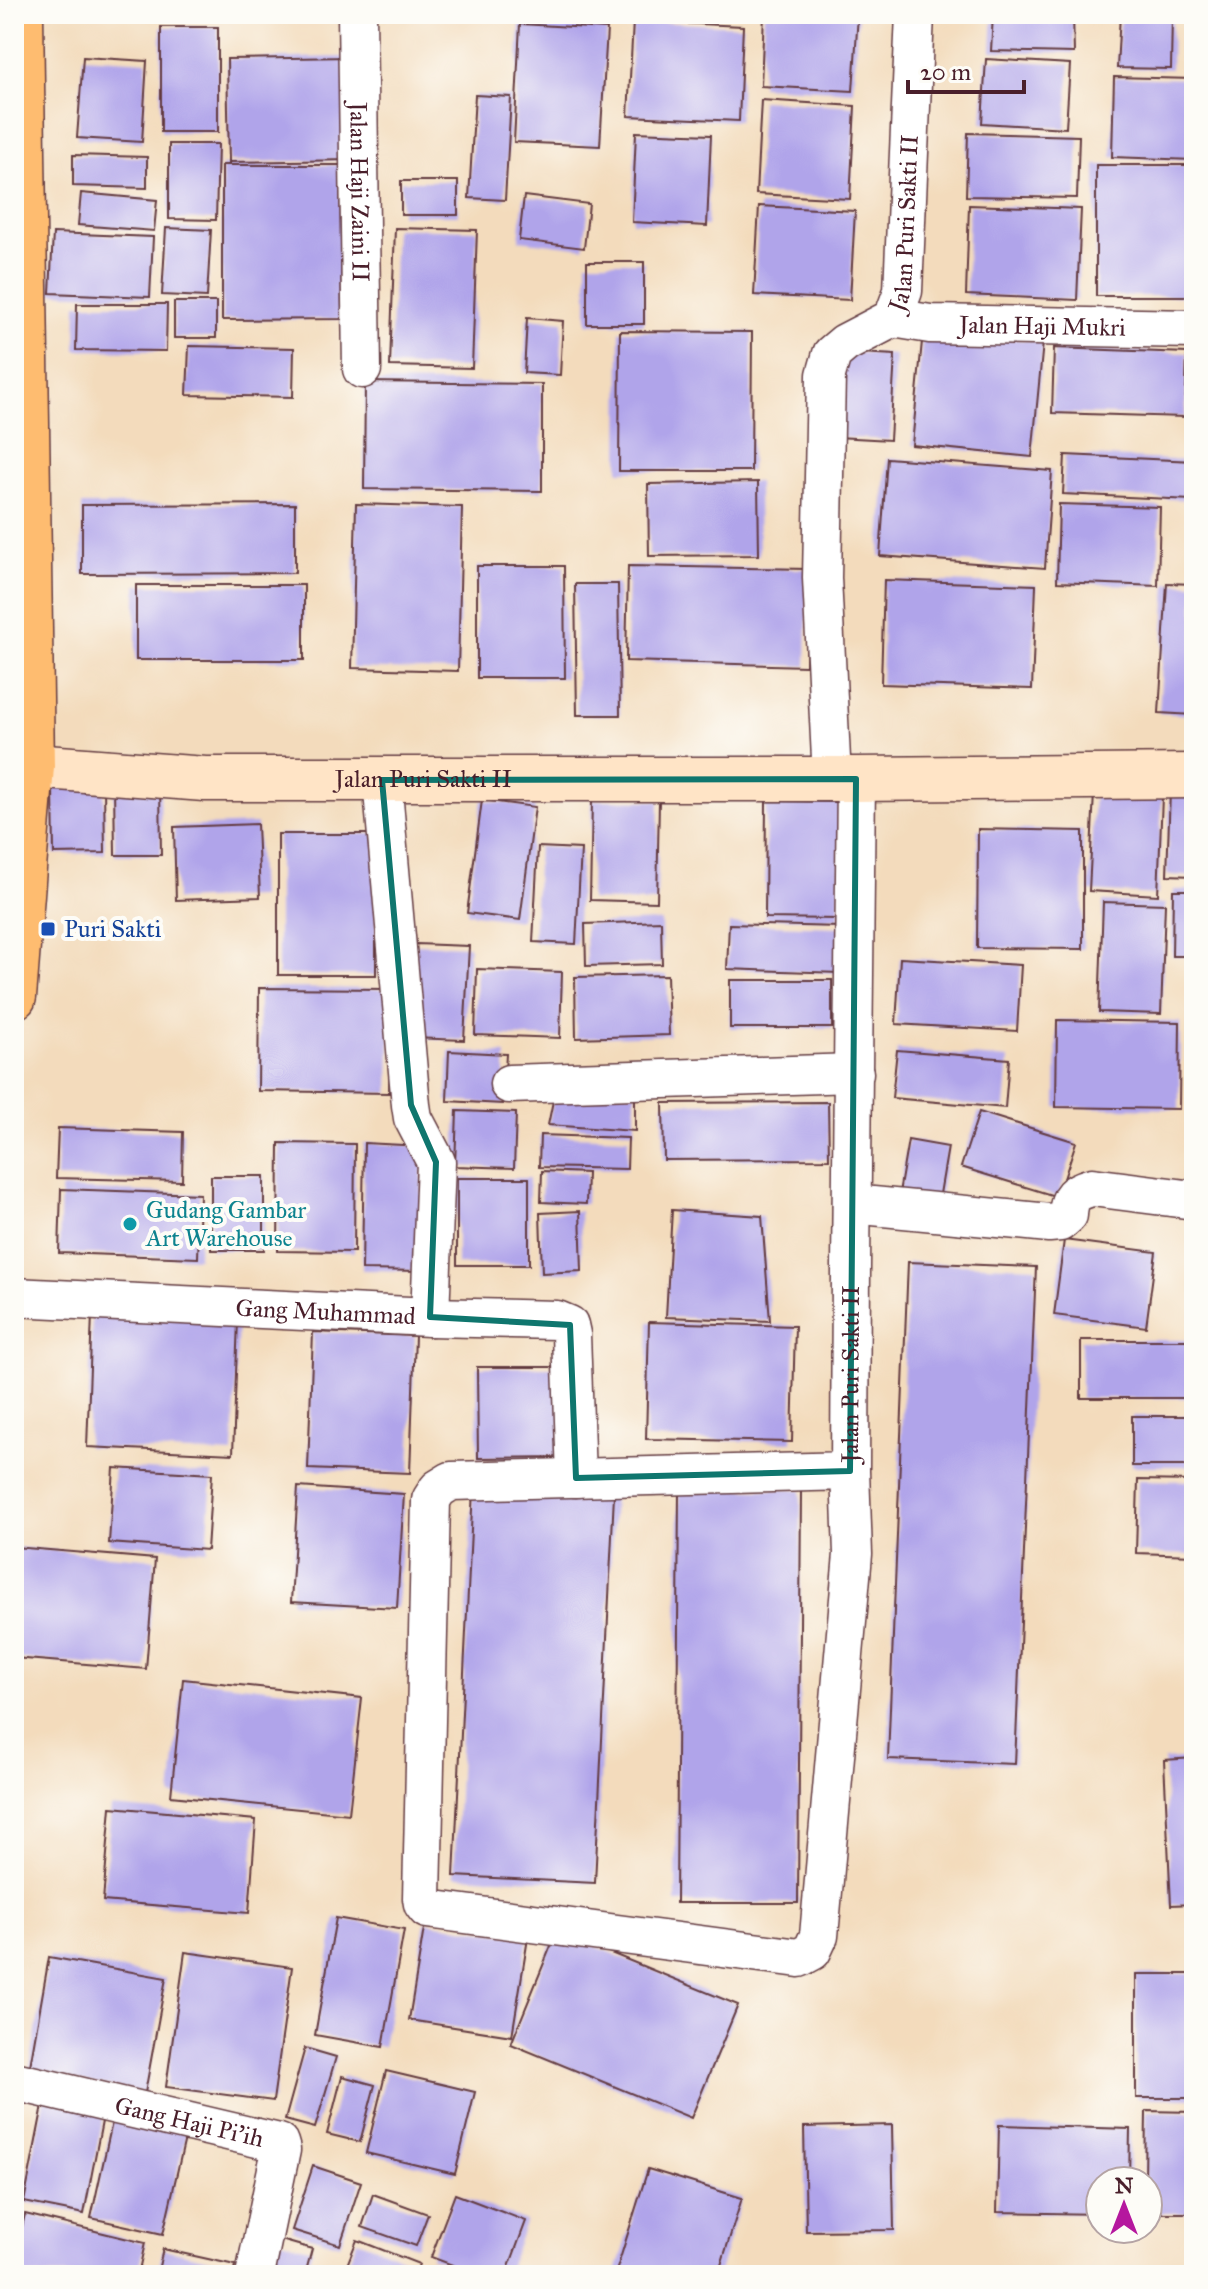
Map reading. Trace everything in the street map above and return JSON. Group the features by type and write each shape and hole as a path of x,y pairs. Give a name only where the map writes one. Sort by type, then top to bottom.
{"main road":[{"path":"14,997 23,766 21,14"}],"street":[{"name":"Jalan Haji Zaini II","path":"357,14 362,369"},
{"name":"Jalan Puri Sakti II","path":"576,1478 451,1481 438,1489 431,1500 423,1904 427,1909 799,1958 812,1951 819,1936 853,1554 850,1471 854,1073 844,779 822,578 826,375 832,354 839,348 893,318 903,291 915,14"},
{"name":"Jalan Haji Mukri","path":"893,318 930,324 1194,329"},
{"name":"Jalan Puri Sakti II","path":"23,766 205,779 1194,776"},
{"name":"Gang Muhammad","path":"14,1297 430,1317 436,1162 413,1118 411,1105 382,780"},
{"path":"509,1084 854,1073"},
{"path":"852,1204 1049,1223 1060,1222 1068,1215 1068,1200 1076,1191 1092,1187 1194,1200"},
{"path":"430,1317 542,1319 569,1325 576,1478 850,1471"},
{"name":"Gang Haji Pi'ih","path":"14,2081 279,2143 281,2150 255,2275"}],"highlighted area":[{"path":"856,779 850,1471 576,1478 570,1325 430,1317 436,1162 411,1105 382,780"}],"building":[{"path":"764,14 858,14 853,91 761,86"},
{"path":"993,14 1073,14 1074,53 991,51"},
{"path":"1120,14 1172,14 1171,69 1117,68"},
{"path":"633,21 743,26 739,121 628,116"},
{"path":"520,24 607,29 600,146 514,142"},
{"path":"161,27 218,27 218,132 161,132"},
{"path":"83,57 147,61 142,142 77,138"},
{"path":"350,57 352,160 229,162 227,59"},
{"path":"986,59 1070,64 1066,128 982,123"},
{"path":"1114,77 1194,79 1194,160 1112,157"},
{"path":"475,95 511,97 505,200 469,198"},
{"path":"761,100 855,106 850,199 756,194"},
{"path":"636,132 711,135 707,226 632,222"},
{"path":"968,133 1079,136 1077,198 966,196"},
{"path":"169,144 218,144 216,220 169,219"},
{"path":"73,155 147,157 147,188 73,186"},
{"path":"222,165 340,165 342,319 222,320"},
{"path":"1096,165 1194,165 1194,296 1096,296"},
{"path":"401,181 458,181 458,215 401,215"},
{"path":"81,193 157,200 154,231 78,225"},
{"path":"524,196 589,204 584,248 519,240"},
{"path":"969,205 1081,209 1077,300 966,295"},
{"path":"759,206 855,211 850,300 754,295"},
{"path":"166,228 211,230 207,297 162,295"},
{"path":"395,228 477,230 472,368 390,366"},
{"path":"53,233 153,237 150,297 50,293"},
{"path":"587,262 644,262 644,324 587,324"},
{"path":"174,302 216,302 216,338 174,338"},
{"path":"77,304 167,304 166,351 76,350"},
{"path":"527,318 563,321 560,375 524,373"},
{"path":"620,331 752,332 751,471 619,471"},
{"path":"923,331 1043,342 1032,457 912,445"},
{"path":"189,346 294,348 293,397 187,395"},
{"path":"1054,348 1187,353 1185,417 1052,413"},
{"path":"843,352 895,355 890,440 837,437"},
{"path":"365,382 542,384 542,491 364,489"},
{"path":"1065,455 1194,461 1192,500 1063,494"},
{"path":"887,458 1052,471 1045,568 880,556"},
{"path":"758,482 759,555 649,556 648,484"},
{"path":"295,504 295,573 82,574 82,505"},
{"path":"356,504 462,507 458,671 352,668"},
{"path":"1059,504 1160,507 1158,586 1057,582"},
{"path":"477,566 564,566 565,678 477,678"},
{"path":"628,566 808,569 806,666 626,661"},
{"path":"884,580 1036,585 1032,689 881,684"},
{"path":"1167,583 1194,584 1194,715 1159,713"},
{"path":"575,584 618,584 620,715 577,715"},
{"path":"136,585 304,585 304,660 136,660"},
{"path":"114,784 160,784 161,855 115,855"},
{"path":"53,786 104,786 105,853 54,854"},
{"path":"1170,791 1194,792 1194,876 1167,875"},
{"path":"1094,793 1162,796 1158,895 1089,891"},
{"path":"482,800 535,807 520,920 467,913"},
{"path":"592,800 659,801 657,902 590,900"},
{"path":"766,801 841,802 839,919 765,918"},
{"path":"257,824 260,897 176,900 174,827"},
{"path":"978,829 1083,831 1083,949 977,948"},
{"path":"278,834 376,834 376,975 278,975"},
{"path":"538,847 581,849 576,944 533,942"},
{"path":"1173,890 1194,890 1194,956 1172,956"},
{"path":"1103,902 1165,904 1161,1014 1099,1012"},
{"path":"661,921 662,964 586,966 585,924"},
{"path":"729,924 841,927 840,973 727,969"},
{"path":"416,944 469,946 464,1040 412,1038"},
{"path":"900,958 1021,965 1017,1031 896,1024"},
{"path":"477,969 562,972 560,1038 475,1035"},
{"path":"667,975 669,1035 576,1038 575,977"},
{"path":"730,980 832,980 832,1028 730,1028"},
{"path":"259,988 391,989 389,1093 258,1091"},
{"path":"1057,1020 1180,1022 1179,1109 1056,1107"},
{"path":"897,1050 1009,1059 1005,1108 892,1098"},
{"path":"449,1051 506,1054 503,1104 447,1101"},
{"path":"555,1091 635,1093 635,1131 548,1125"},
{"path":"828,1102 829,1159 664,1160 663,1103"},
{"path":"457,1111 516,1113 514,1168 455,1166"},
{"path":"979,1112 1076,1142 1058,1197 961,1167"},
{"path":"58,1128 183,1132 182,1181 56,1178"},
{"path":"540,1135 628,1138 627,1169 539,1167"},
{"path":"908,1140 948,1147 939,1200 899,1193"},
{"path":"279,1143 355,1144 354,1252 278,1251"},
{"path":"364,1143 422,1146 423,1271 362,1270"},
{"path":"542,1171 587,1173 586,1204 541,1202"},
{"path":"211,1176 264,1176 264,1250 211,1250"},
{"path":"457,1178 529,1178 529,1265 457,1265"},
{"name":"Gudang Gambar Art Warehouse","path":"61,1189 200,1194 198,1258 59,1253"},
{"path":"672,1210 762,1216 770,1321 666,1317"},
{"path":"580,1211 582,1271 542,1273 540,1213"},
{"path":"1064,1240 1156,1252 1146,1327 1054,1315"},
{"path":"908,1262 1036,1267 1015,1764 888,1759"},
{"path":"92,1314 238,1320 233,1454 87,1447"},
{"path":"649,1322 795,1326 792,1442 646,1439"},
{"path":"313,1332 415,1336 410,1473 308,1469"},
{"path":"1081,1340 1188,1340 1188,1398 1081,1398"},
{"path":"477,1367 560,1367 561,1457 478,1458"},
{"path":"1132,1416 1194,1416 1194,1466 1132,1466"},
{"path":"114,1468 212,1474 207,1550 109,1543"},
{"path":"1138,1480 1194,1481 1194,1555 1136,1553"},
{"path":"298,1487 404,1494 397,1608 291,1602"},
{"path":"473,1489 614,1495 595,1883 454,1876"},
{"path":"679,1489 801,1490 798,1903 676,1903"},
{"path":"14,1547 155,1559 146,1669 14,1658"},
{"path":"183,1679 362,1698 349,1814 171,1796"},
{"path":"1194,1758 1194,1904 1171,1905 1164,1760"},
{"path":"111,1807 256,1820 249,1913 103,1901"},
{"path":"336,1918 404,1930 383,2047 315,2035"},
{"path":"425,1922 528,1938 512,2036 409,2020"},
{"path":"557,1931 738,2005 691,2118 511,2044"},
{"path":"185,1952 292,1967 273,2101 166,2087"},
{"path":"49,1957 166,1978 145,2093 29,2072"},
{"path":"1136,1974 1194,1974 1194,2098 1136,2098"},
{"path":"305,2048 336,2057 315,2128 285,2120"},
{"path":"386,2071 475,2092 455,2174 366,2153"},
{"path":"342,2076 375,2085 360,2142 327,2134"},
{"path":"45,2095 105,2106 84,2214 24,2202"},
{"path":"115,2109 188,2125 163,2234 91,2218"},
{"path":"1146,2111 1194,2112 1194,2213 1164,2213 1164,2165 1145,2165"},
{"path":"892,2125 894,2230 806,2231 804,2127"},
{"path":"999,2125 1130,2129 1129,2165 1084,2165 1084,2214 997,2212"},
{"path":"313,2166 361,2182 340,2245 292,2230"},
{"path":"648,2169 742,2198 718,2275 615,2275"},
{"path":"373,2194 428,2214 416,2246 362,2227"},
{"path":"455,2194 526,2221 506,2275 479,2275 431,2257"},
{"path":"25,2214 145,2243 138,2275 14,2275"},
{"path":"274,2238 312,2249 305,2275 264,2275"},
{"path":"357,2240 419,2264 415,2275 343,2275"},
{"path":"163,2249 235,2265 233,2275 157,2275"}],"place":[{"name":"Puri Sakti","path":"48,929"},
{"name":"Gudang Gambar Art Warehouse","path":"130,1224"}]}
